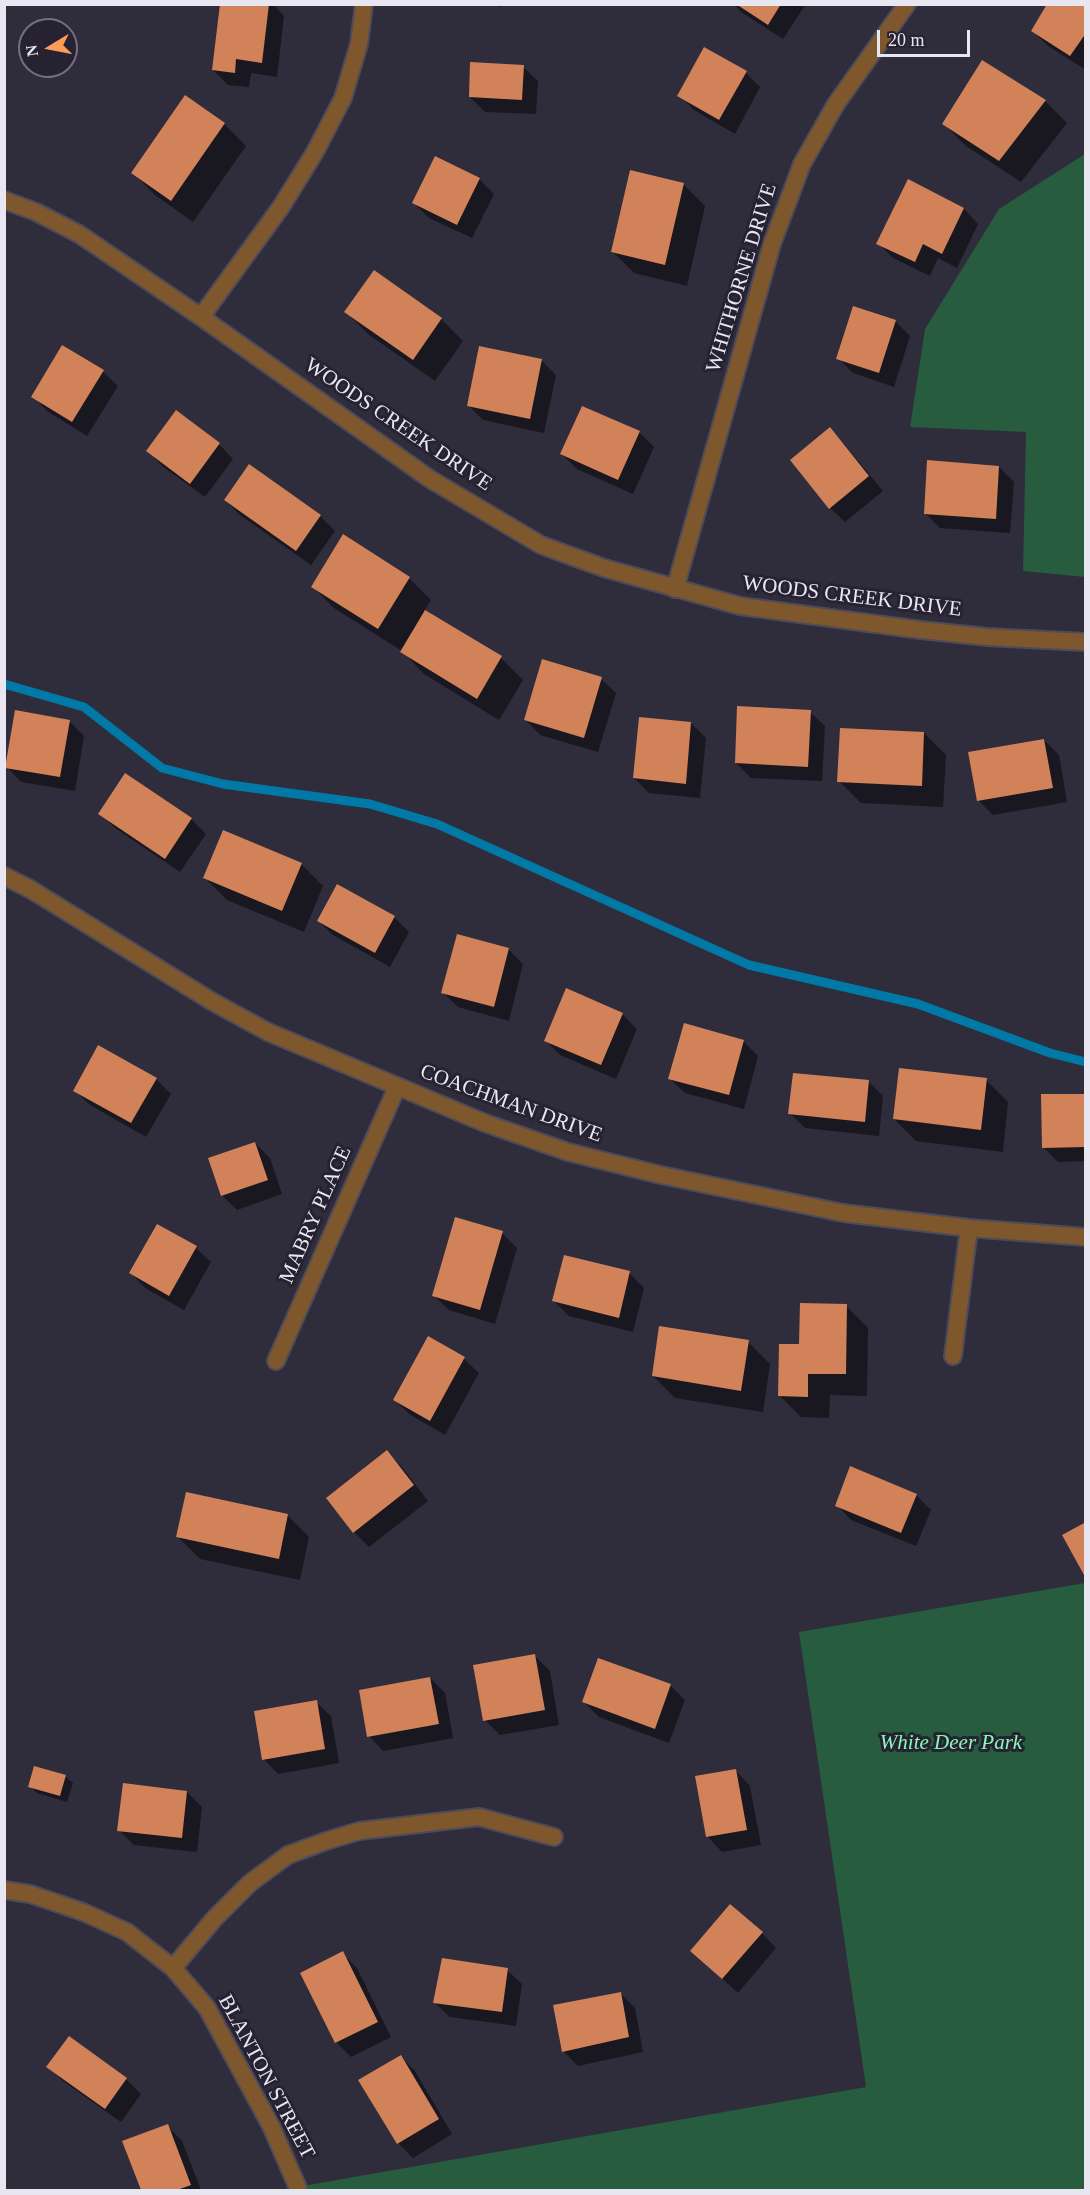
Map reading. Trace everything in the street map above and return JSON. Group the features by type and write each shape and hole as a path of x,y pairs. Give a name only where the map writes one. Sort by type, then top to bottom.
{"street":[{"path":"201,316 281,207 320,143 343,98 358,44 364,4"},
{"name":"WHITHORNE DRIVE","path":"675,589 772,244 802,164 836,104 907,4"},
{"name":"WOODS CREEK DRIVE","path":"4,200 36,212 79,234 201,316 429,479 541,545 604,568 740,606 987,637 1086,642"},
{"name":"COACHMAN DRIVE","path":"4,876 30,889 213,1002 259,1027 485,1123 567,1152 661,1175 843,1213 969,1228 1086,1237"},
{"name":"MABRY PLACE","path":"276,1361 397,1087"},
{"path":"953,1356 969,1228"},
{"path":"173,1968 214,1918 250,1883 288,1855 326,1841 359,1831 479,1817 554,1837"},
{"name":"BLANTON STREET","path":"4,1890 30,1894 83,1912 127,1932 173,1968 207,2008 271,2126 298,2188"}],"green space":[{"path":"1085,154 1085,577 1023,571 1026,432 910,427 925,329 999,209"},
{"name":"White Deer Park","path":"1085,1583 1085,2190 280,2190 866,2087 799,1632"}],"building":[{"path":"220,4 269,4 262,63 236,59 235,73 212,70"},
{"path":"736,4 781,4 768,25"},
{"path":"1047,4 1086,4 1086,33 1070,56 1031,31"},
{"path":"704,47 747,71 719,120 677,96"},
{"path":"982,60 1046,100 999,161 942,124"},
{"path":"470,62 524,65 522,100 469,97"},
{"path":"185,95 225,123 171,201 131,173"},
{"path":"435,156 480,178 457,225 412,203"},
{"path":"630,170 684,183 665,265 611,252"},
{"path":"908,179 964,208 942,254 923,244 915,262 876,244"},
{"path":"374,270 442,318 413,360 344,312"},
{"path":"853,306 896,320 879,373 836,359"},
{"path":"62,345 104,370 72,422 31,397"},
{"path":"479,346 542,359 530,419 467,406"},
{"path":"582,406 640,431 618,480 560,454"},
{"path":"176,410 220,443 190,484 146,451"},
{"path":"830,427 869,476 829,509 790,460"},
{"path":"927,460 999,466 996,519 924,514"},
{"path":"249,464 321,515 296,551 224,500"},
{"path":"343,534 410,577 378,629 311,587"},
{"path":"425,610 502,656 477,699 400,652"},
{"path":"542,659 602,677 584,738 524,720"},
{"path":"737,706 811,710 808,767 735,763"},
{"path":"15,710 70,720 60,777 5,768"},
{"path":"639,717 691,722 686,784 633,778"},
{"path":"840,728 924,732 922,786 837,782"},
{"path":"1044,739 1053,788 977,801 968,752"},
{"path":"125,773 192,818 165,859 98,814"},
{"path":"223,830 302,863 282,911 203,878"},
{"path":"337,884 395,916 375,953 317,921"},
{"path":"457,934 509,948 494,1007 441,993"},
{"path":"566,988 623,1013 601,1065 544,1041"},
{"path":"684,1023 744,1040 729,1095 668,1079"},
{"path":"98,1045 157,1078 131,1123 73,1091"},
{"path":"899,1068 987,1078 981,1130 893,1119"},
{"path":"793,1073 869,1080 865,1122 788,1114"},
{"path":"1041,1094 1086,1094 1086,1147 1042,1148"},
{"path":"255,1142 268,1180 221,1196 208,1158"},
{"path":"455,1217 503,1231 480,1310 432,1296"},
{"path":"157,1224 197,1246 169,1296 129,1273"},
{"path":"564,1255 630,1271 619,1318 552,1301"},
{"path":"800,1303 847,1304 846,1374 808,1374 808,1397 778,1396 779,1344 799,1344"},
{"path":"659,1326 749,1340 741,1391 652,1376"},
{"path":"428,1336 465,1357 430,1421 393,1400"},
{"path":"387,1450 414,1485 353,1533 326,1498"},
{"path":"850,1466 917,1494 901,1533 835,1506"},
{"path":"186,1492 288,1514 279,1559 176,1537"},
{"path":"1086,1522 1086,1574 1084,1575 1062,1535"},
{"path":"535,1654 545,1710 483,1721 473,1665"},
{"path":"598,1658 671,1684 655,1729 582,1702"},
{"path":"430,1677 439,1724 367,1737 359,1690"},
{"path":"317,1700 325,1749 262,1760 254,1711"},
{"path":"34,1766 66,1775 60,1796 28,1787"},
{"path":"736,1769 747,1830 706,1837 695,1776"},
{"path":"123,1783 187,1791 182,1838 117,1831"},
{"path":"730,1904 763,1932 722,1979 690,1951"},
{"path":"343,1951 378,2022 335,2043 300,1973"},
{"path":"442,1958 508,1968 502,2012 433,2003"},
{"path":"621,1992 629,2037 562,2052 553,2005"},
{"path":"69,2036 127,2078 105,2109 46,2067"},
{"path":"401,2055 439,2119 397,2144 358,2080"},
{"path":"168,2124 191,2185 177,2190 141,2190 122,2141"}],"waterway":[{"path":"4,684 84,707 162,768 223,784 370,804 437,824 749,965 918,1004 1050,1053 1086,1062"}]}
